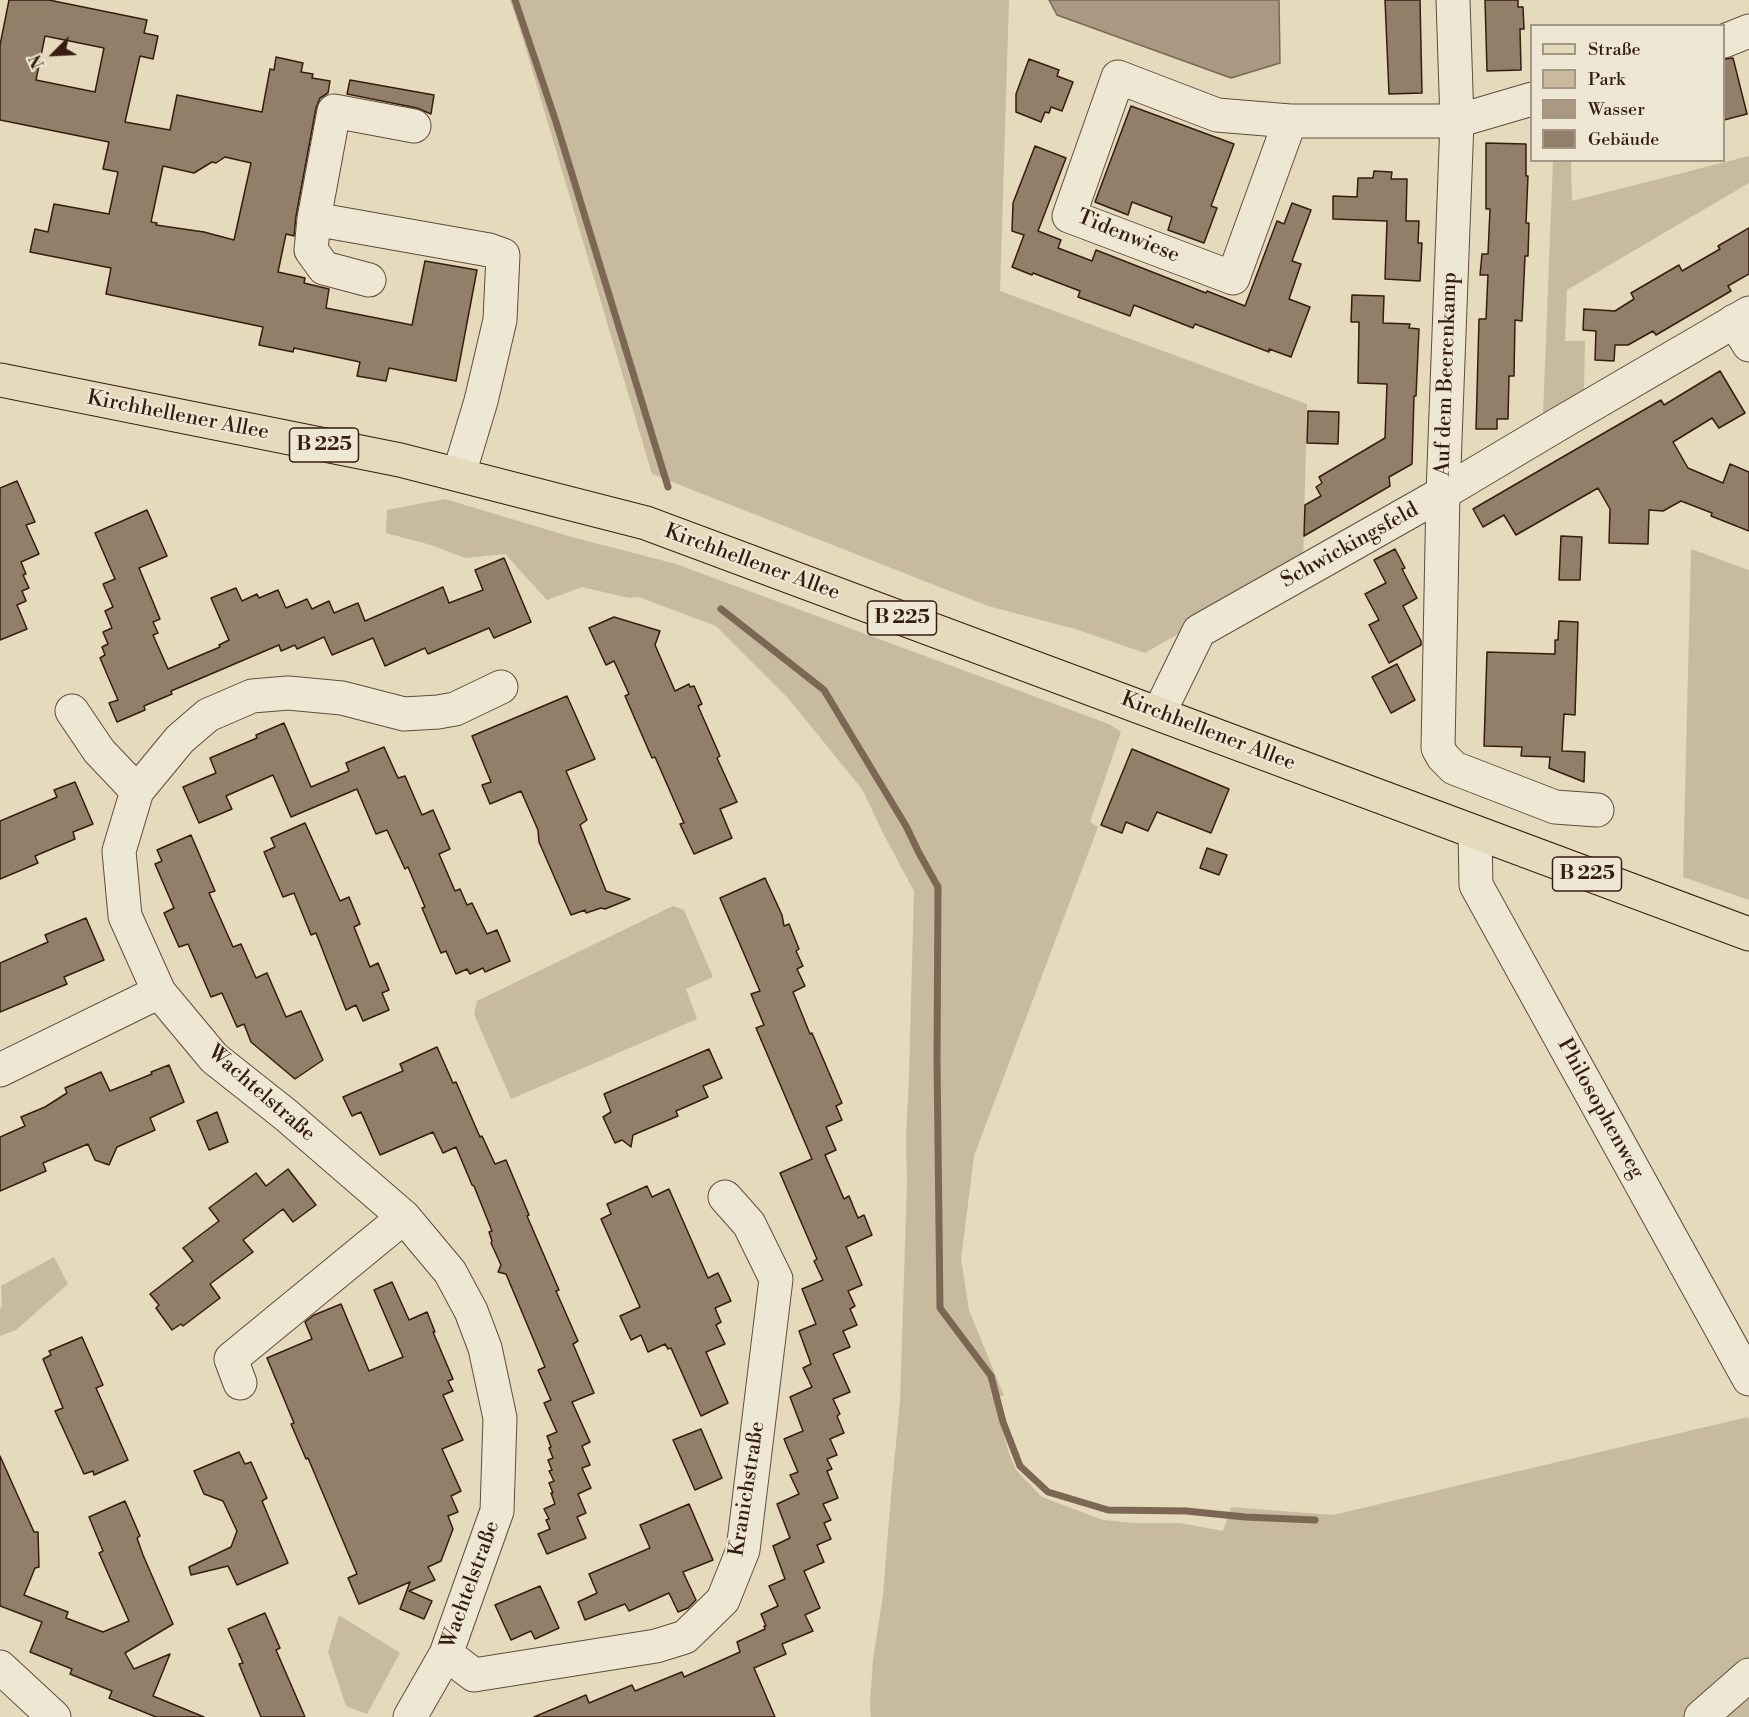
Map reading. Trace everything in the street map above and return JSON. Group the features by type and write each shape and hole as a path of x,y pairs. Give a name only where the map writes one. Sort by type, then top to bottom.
{"main road":[{"name":"Kirchhellener Allee","path":"0,380 388,458 459,474 646,523 1749,934"}],"street":[{"name":"Auf dem Beerenkamp","path":"1454,0 1457,121 1443,493 1438,748 1454,768 1474,776 1555,807 1597,810"},
{"path":"1725,41 1749,31"},
{"name":"Tidenwiese","path":"1290,121 1233,278 1069,216 1118,77 1217,116 1290,121 1457,121 1530,100"},
{"path":"369,280 324,268 311,250 314,219 334,111 414,126"},
{"path":"314,219 489,250 503,255 501,320 459,474"},
{"name":"Schwickingsfeld","path":"1159,713 1199,631 1443,493 1557,425 1744,326"},
{"name":"Wachtelstraße","path":"410,1717 446,1654 497,1511 501,1418 485,1348 471,1311 450,1272 404,1217 286,1115 214,1058 159,992 125,916 119,851 137,791 180,739 208,715 252,696 288,693 342,698 404,714 455,709 501,687"},
{"path":"72,711 99,751 137,791"},
{"name":"Philosophenweg","path":"1475,833 1476,885 1749,1379"},
{"path":"0,1070 159,992"},
{"name":"Kranichstraße","path":"446,1654 474,1675 656,1646 685,1637 723,1600 743,1550 776,1279 750,1224 725,1197"},
{"path":"240,1383 231,1359 404,1217"},
{"path":"0,1667 54,1717"},
{"path":"1701,1717 1749,1675"}],"green space":[{"path":"510,0 1009,0 1000,291 1307,404 1303,562 1145,653 1075,629 988,606 652,474"},
{"path":"1749,156 1749,183 1567,290 1565,341 1585,341 1584,391 1543,415 1553,162 1571,162 1572,201"},
{"path":"445,499 572,537 676,564 1109,724 1121,732 1090,822 1098,827 974,1156 961,1259 969,1310 1004,1396 987,1395 995,1397 1008,1451 1016,1470 1042,1497 1103,1520 1180,1523 1223,1531 1231,1507 1333,1515 1748,1417 1749,1717 871,1717 873,1660 883,1595 900,1402 914,891 862,789 787,697 716,626 639,597 629,598 582,587 547,600 505,554 465,558 431,545 386,533 387,510"},
{"path":"1691,549 1749,570 1749,900 1683,877"},
{"path":"673,906 684,910 713,977 686,989 697,1019 511,1099 474,1014 477,1001"},
{"path":"54,1257 68,1284 16,1330 0,1336 1,1286"},
{"path":"339,1615 400,1653 367,1714 346,1706 328,1652"}],"water":[{"path":"1049,0 1279,0 1280,63 1231,78 1057,15"}],"building":[{"path":"9,0 49,0 147,20 144,33 158,36 153,59 140,56 125,122 170,130 177,95 262,112 270,69 274,70 276,57 303,63 301,72 313,74 312,78 330,81 328,93 320,98 316,108 294,236 286,234 278,272 305,278 304,283 329,289 326,308 412,325 425,261 477,270 456,381 389,368 386,381 357,376 360,362 294,348 293,352 259,345 263,327 106,294 111,268 30,252 35,229 48,232 54,204 109,214 118,172 103,169 109,142 0,120 0,45","holes":["45,36 104,48 95,92 36,80","225,157 251,163 234,240 204,232 156,225 157,223 151,222 163,166 194,173"]},
{"path":"1385,0 1420,0 1422,93 1389,94"},
{"path":"1485,0 1518,0 1518,7 1523,7 1524,29 1520,29 1521,70 1487,71"},
{"path":"1733,58 1747,114 1725,120 1725,59"},
{"path":"1029,59 1059,70 1057,76 1073,82 1062,111 1051,107 1049,113 1045,112 1041,122 1016,112 1016,94"},
{"path":"350,80 434,95 431,114 417,108 347,94"},
{"path":"1131,106 1234,144 1211,206 1217,208 1204,243 1168,230 1172,217 1132,202 1128,215 1095,202"},
{"path":"1486,143 1526,144 1526,176 1528,176 1526,223 1529,223 1528,256 1525,256 1522,321 1515,320 1514,376 1509,376 1508,419 1497,419 1497,429 1476,429 1479,319 1486,319 1488,275 1480,275 1482,254 1488,254 1490,209 1486,209"},
{"path":"1035,146 1066,158 1038,231 1061,240 1058,248 1092,261 1096,250 1245,306 1277,221 1284,224 1292,203 1311,210 1292,261 1301,264 1289,299 1310,307 1291,357 1269,349 1269,352 1195,324 1193,328 1134,305 1130,316 1078,297 1080,291 1012,267 1024,235 1012,231 1013,203"},
{"path":"1374,171 1392,172 1391,179 1407,179 1406,221 1419,221 1418,243 1422,243 1420,281 1385,279 1387,221 1333,219 1333,196 1357,197 1358,178 1373,178"},
{"path":"1749,228 1749,274 1728,286 1731,291 1656,335 1653,331 1628,345 1615,345 1614,361 1595,360 1596,331 1583,330 1584,309 1615,311 1634,299 1631,293 1679,265 1682,271 1720,249 1718,246"},
{"path":"1352,295 1384,296 1383,323 1410,324 1409,328 1419,329 1412,464 1389,477 1390,486 1304,536 1305,505 1321,496 1316,487 1322,483 1319,477 1385,438 1387,384 1358,383 1359,322 1351,322"},
{"path":"1720,371 1745,413 1719,428 1712,418 1673,442 1688,468 1723,483 1730,464 1749,472 1749,531 1681,501 1663,511 1649,510 1648,544 1609,543 1610,509 1598,488 1516,535 1504,515 1483,527 1473,509 1661,400 1664,405"},
{"path":"1308,411 1339,412 1338,444 1307,443"},
{"path":"17,481 35,522 26,525 39,554 21,562 26,574 23,575 29,588 22,591 26,601 17,605 27,629 0,640 0,488"},
{"path":"147,510 167,556 139,568 160,619 153,622 158,633 153,635 168,669 220,647 219,645 229,640 211,598 236,588 242,601 257,594 259,598 278,590 286,608 307,599 312,609 329,601 334,613 358,603 365,621 443,587 449,603 483,590 475,570 504,558 531,622 494,638 489,628 428,654 425,648 385,666 373,638 332,655 324,637 297,649 295,645 281,651 279,645 171,691 172,694 144,706 145,710 117,722 109,703 118,700 100,658 105,655 102,647 108,644 103,632 112,628 105,611 113,607 103,584 115,579 95,533"},
{"path":"1561,536 1582,537 1580,580 1559,580"},
{"path":"1395,549 1405,568 1402,569 1417,598 1403,606 1421,645 1389,663 1369,625 1379,620 1365,594 1386,583 1374,560"},
{"path":"614,617 660,631 655,645 675,691 689,684 690,687 694,686 702,704 698,706 720,756 717,758 737,802 720,809 732,838 694,854 680,824 684,823 625,696 629,694 614,661 606,665 589,628"},
{"path":"1559,621 1578,622 1575,715 1564,714 1562,751 1585,752 1584,782 1549,768 1550,757 1521,756 1522,747 1484,746 1487,652 1555,654"},
{"path":"1397,664 1415,700 1391,713 1372,677"},
{"path":"567,696 595,759 566,771 587,820 580,825 606,891 630,899 605,909 601,908 586,913 585,910 571,915 539,842 538,830 521,791 490,804 482,785 491,782 472,736"},
{"path":"284,723 311,787 349,771 346,763 384,747 398,778 405,776 422,815 433,810 450,849 439,854 455,891 460,889 467,905 472,903 487,934 497,930 510,961 485,972 483,968 470,974 467,969 456,974 446,951 441,953 408,867 405,869 387,830 376,834 357,789 291,817 273,775 226,796 232,809 199,823 183,787 216,773 210,758 257,738 256,735"},
{"path":"1132,749 1229,789 1211,833 1157,812 1148,831 1126,822 1122,833 1101,825"},
{"path":"75,782 93,824 73,832 75,839 35,856 38,863 0,879 0,821 57,797 54,790"},
{"path":"305,823 340,901 349,897 360,924 354,927 370,967 378,963 389,990 382,993 389,1010 363,1021 356,1005 346,1010 316,933 311,935 294,893 283,897 264,852 275,847 271,838"},
{"path":"191,835 215,891 209,893 233,947 241,944 256,978 267,973 286,1017 301,1011 323,1060 295,1079 251,1042 244,1024 237,1027 222,993 211,997 188,944 179,947 164,913 174,908 155,864 162,861 157,850"},
{"path":"1207,848 1227,855 1219,875 1200,868"},
{"path":"765,878 782,915 784,926 789,924 799,949 796,951 803,966 797,969 805,986 793,992 842,1103 836,1106 842,1120 826,1127 836,1150 825,1155 844,1199 849,1196 858,1218 864,1215 872,1235 846,1247 862,1285 848,1291 855,1306 850,1309 857,1325 843,1331 850,1347 833,1354 850,1392 833,1399 840,1414 837,1416 844,1433 830,1439 837,1455 827,1459 832,1469 827,1471 838,1498 823,1504 831,1520 824,1523 831,1539 817,1545 824,1562 804,1571 820,1608 805,1615 813,1631 782,1644 786,1654 754,1668 775,1717 534,1717 586,1695 589,1703 632,1685 635,1691 682,1672 684,1677 740,1652 737,1642 765,1629 761,1614 778,1606 769,1586 785,1579 773,1546 790,1538 777,1504 799,1494 790,1475 798,1472 784,1439 803,1431 790,1397 812,1387 803,1368 811,1364 799,1331 816,1324 802,1289 823,1280 814,1261 817,1259 780,1173 812,1159 756,1028 764,1025 751,994 760,991 720,898"},
{"path":"86,918 104,960 64,977 67,984 0,1012 0,963 48,942 45,935"},
{"path":"437,1047 495,1164 506,1160 559,1290 556,1291 578,1341 573,1344 594,1393 572,1402 590,1442 582,1446 590,1465 582,1468 591,1488 578,1494 586,1513 577,1517 586,1538 547,1554 538,1534 550,1529 546,1520 549,1519 544,1509 555,1504 549,1483 554,1481 549,1471 552,1470 548,1460 553,1458 547,1436 557,1432 544,1403 551,1400 538,1370 545,1367 506,1274 498,1272 501,1265 491,1243 489,1232 492,1231 474,1186 456,1147 443,1153 433,1132 380,1155 361,1112 352,1116 343,1097 403,1071 400,1064"},
{"path":"709,1049 722,1078 703,1086 708,1097 676,1111 678,1116 633,1135 631,1147 622,1140 615,1143 603,1117 611,1112 604,1094"},
{"path":"169,1065 184,1102 150,1118 155,1130 117,1147 109,1165 95,1160 88,1144 43,1163 46,1171 0,1191 0,1137 25,1126 21,1117 45,1107 67,1093 65,1088 101,1072 110,1091"},
{"path":"217,1112 228,1142 209,1150 197,1121"},
{"path":"288,1169 316,1205 293,1222 283,1209 243,1240 253,1252 210,1284 220,1298 183,1326 181,1324 172,1330 156,1308 159,1305 150,1294 193,1261 183,1248 219,1221 209,1208 256,1173 266,1186"},
{"path":"647,1186 652,1197 669,1189 708,1278 718,1273 731,1301 715,1308 721,1322 716,1325 725,1344 706,1352 728,1403 701,1416 671,1348 668,1349 665,1344 648,1352 641,1335 631,1340 620,1316 640,1307 601,1219 611,1214 607,1204"},
{"path":"392,1282 409,1320 427,1312 453,1379 448,1381 453,1391 443,1395 463,1440 442,1449 461,1491 451,1496 458,1512 448,1516 453,1529 441,1561 428,1567 435,1580 409,1591 432,1601 424,1619 400,1609 410,1582 359,1604 348,1578 357,1574 308,1458 306,1459 291,1424 294,1423 267,1358 312,1339 305,1322 314,1315 341,1304 369,1371 403,1357 374,1290"},
{"path":"82,1337 103,1385 96,1388 128,1460 94,1475 93,1471 84,1474 55,1411 63,1408 43,1359 51,1355 49,1351"},
{"path":"701,1429 722,1478 695,1490 673,1440"},
{"path":"239,1452 245,1464 251,1462 267,1498 262,1501 288,1563 237,1585 228,1566 191,1575 189,1567 231,1547 237,1531 223,1501 204,1494 194,1471"},
{"path":"0,1456 34,1532 38,1532 39,1567 35,1568 24,1595 68,1612 66,1618 103,1632 129,1621 99,1553 103,1551 89,1517 125,1501 140,1536 137,1538 143,1555 173,1624 125,1653 134,1669 170,1654 153,1696 204,1717 156,1717 109,1698 112,1691 70,1674 72,1669 30,1652 42,1622 0,1606"},
{"path":"689,1504 713,1560 683,1572 696,1600 688,1608 678,1612 669,1593 629,1611 625,1604 585,1620 578,1602 597,1593 589,1574 650,1548 640,1525"},
{"path":"540,1586 559,1628 535,1639 531,1631 511,1640 495,1605"},
{"path":"265,1613 280,1648 276,1650 305,1717 261,1717 239,1664 243,1663 228,1629"}],"waterway":[{"path":"515,0 556,122 668,487"},
{"path":"721,609 824,690 906,826 938,887 937,1060 940,1308 991,1376 1003,1422 1020,1466 1048,1492 1108,1510 1186,1511 1245,1517 1315,1520"}]}
